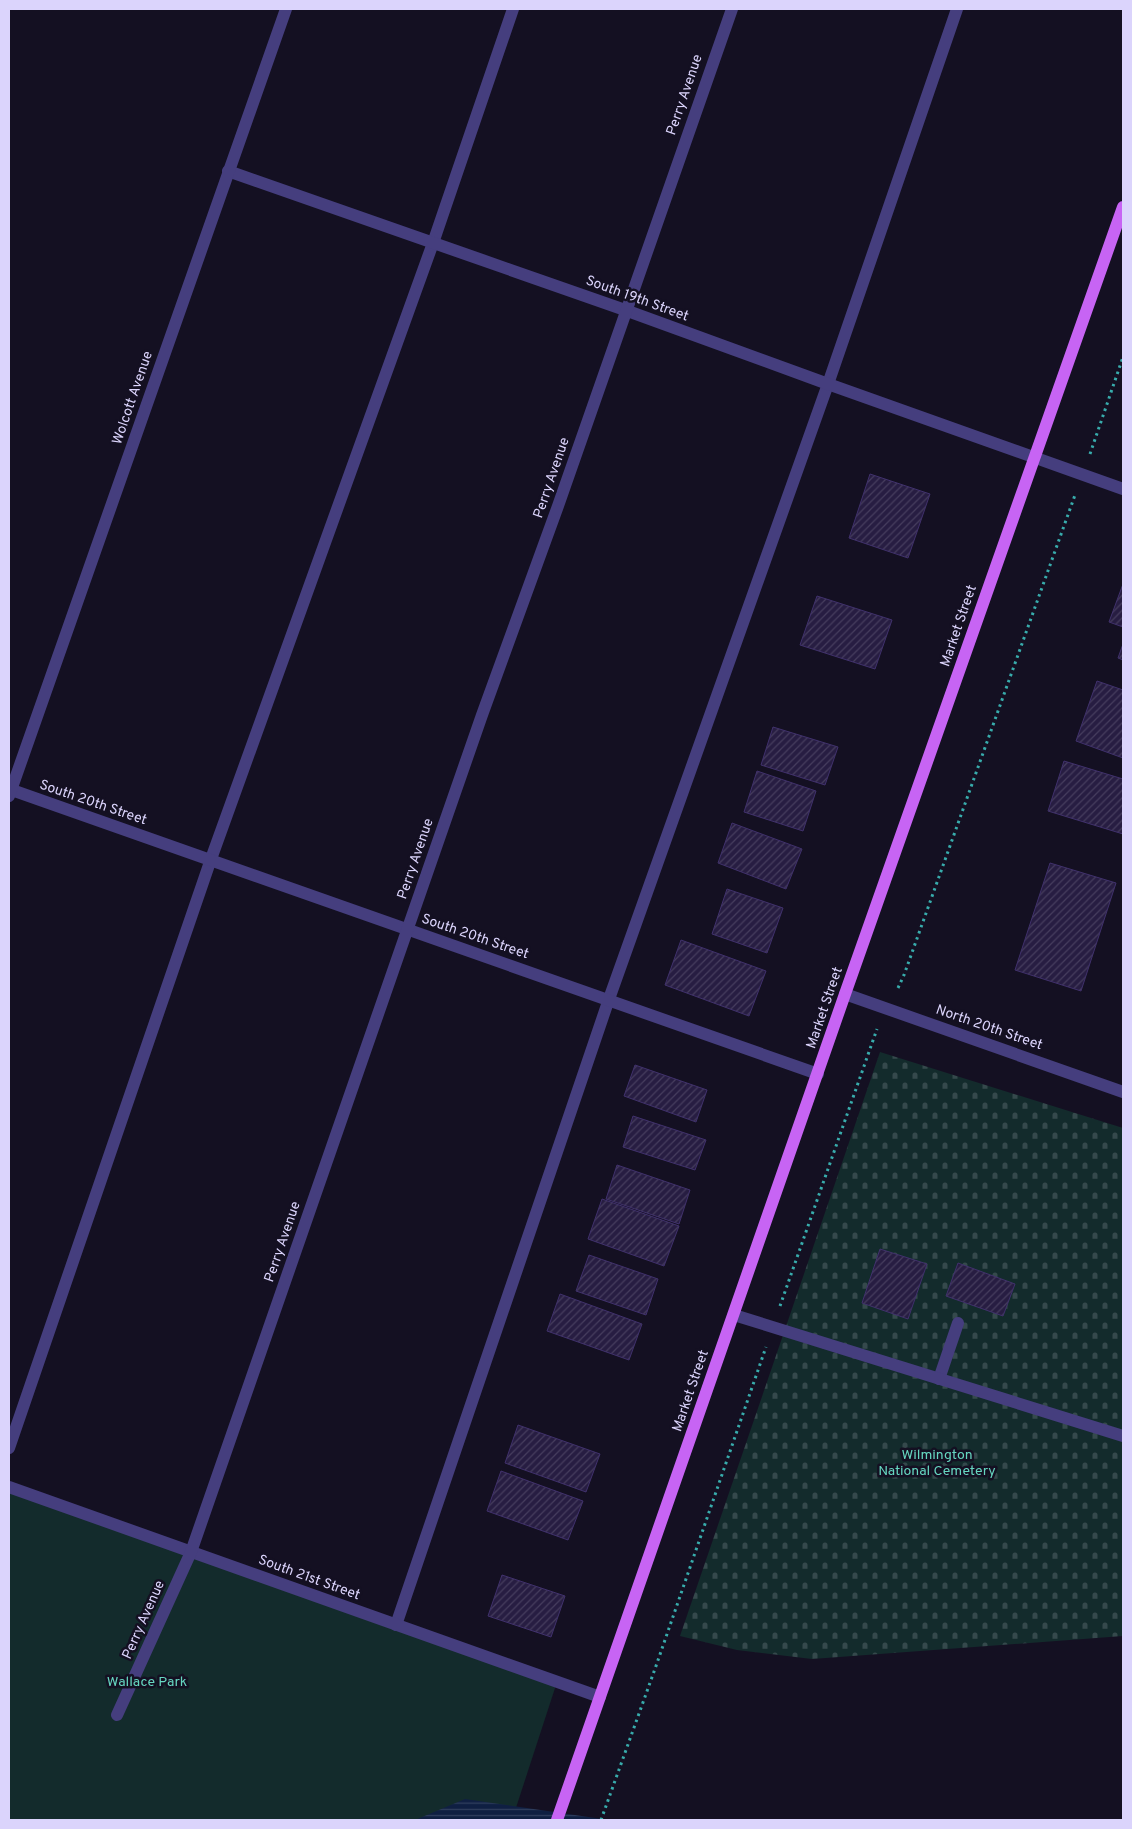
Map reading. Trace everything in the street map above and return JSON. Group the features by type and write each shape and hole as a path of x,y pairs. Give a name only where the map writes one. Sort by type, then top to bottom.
{"main road":[{"name":"Market Street","path":"557,1820 845,994 1123,207"}],"street":[{"name":"Wolcott Avenue","path":"10,792 286,9"},
{"path":"9,1448 211,860 433,243 514,9"},
{"name":"Perry Avenue","path":"117,1715 191,1552 482,715 558,506 625,310 732,9"},
{"path":"396,1625 609,999 828,384 957,9"},
{"name":"South 19th Street","path":"228,171 625,310 1123,489"},
{"name":"South 20th Street","path":"10,792 211,860 818,1074"},
{"name":"North 20th Street","path":"845,994 1123,1092"},
{"path":"734,1315 1123,1436"},
{"path":"938,1378 958,1323"},
{"name":"South 21st Street","path":"9,1487 600,1697"}],"path":[{"path":"601,1820 873,1036 904,975 1123,357"}],"green space":[{"name":"Wilmington National Cemetery","path":"880,1052 1123,1128 1123,1636 812,1659 737,1650 680,1636"},
{"name":"Wallace Park","path":"9,1487 557,1682 512,1820 9,1820"}],"water":[{"path":"465,1799 609,1820 415,1820"}],"building":[{"path":"870,474 930,494 908,558 849,538"},
{"path":"1123,584 1123,627 1109,622"},
{"path":"817,596 892,620 875,669 800,645"},
{"path":"1123,644 1123,660 1118,658"},
{"path":"1097,681 1123,690 1123,758 1076,741"},
{"path":"773,727 838,747 825,785 761,765"},
{"path":"1064,761 1123,779 1123,834 1048,811"},
{"path":"757,771 816,791 803,831 744,812"},
{"path":"732,823 802,849 786,889 718,863"},
{"path":"1050,863 1116,883 1081,991 1015,970"},
{"path":"727,889 783,908 767,953 712,934"},
{"path":"681,940 766,971 749,1016 665,985"},
{"path":"635,1065 707,1090 696,1122 624,1096"},
{"path":"633,1116 706,1140 695,1170 623,1147"},
{"path":"617,1165 690,1190 679,1224 606,1199"},
{"path":"602,1199 679,1226 664,1266 588,1239"},
{"path":"880,1249 927,1264 908,1319 862,1303"},
{"path":"589,1255 658,1279 646,1315 576,1291"},
{"path":"958,1263 1015,1284 1003,1316 946,1296"},
{"path":"560,1294 642,1324 629,1360 547,1331"},
{"path":"518,1425 600,1454 586,1492 505,1463"},
{"path":"501,1471 583,1501 568,1540 487,1511"},
{"path":"502,1575 565,1596 551,1637 488,1616"}]}
